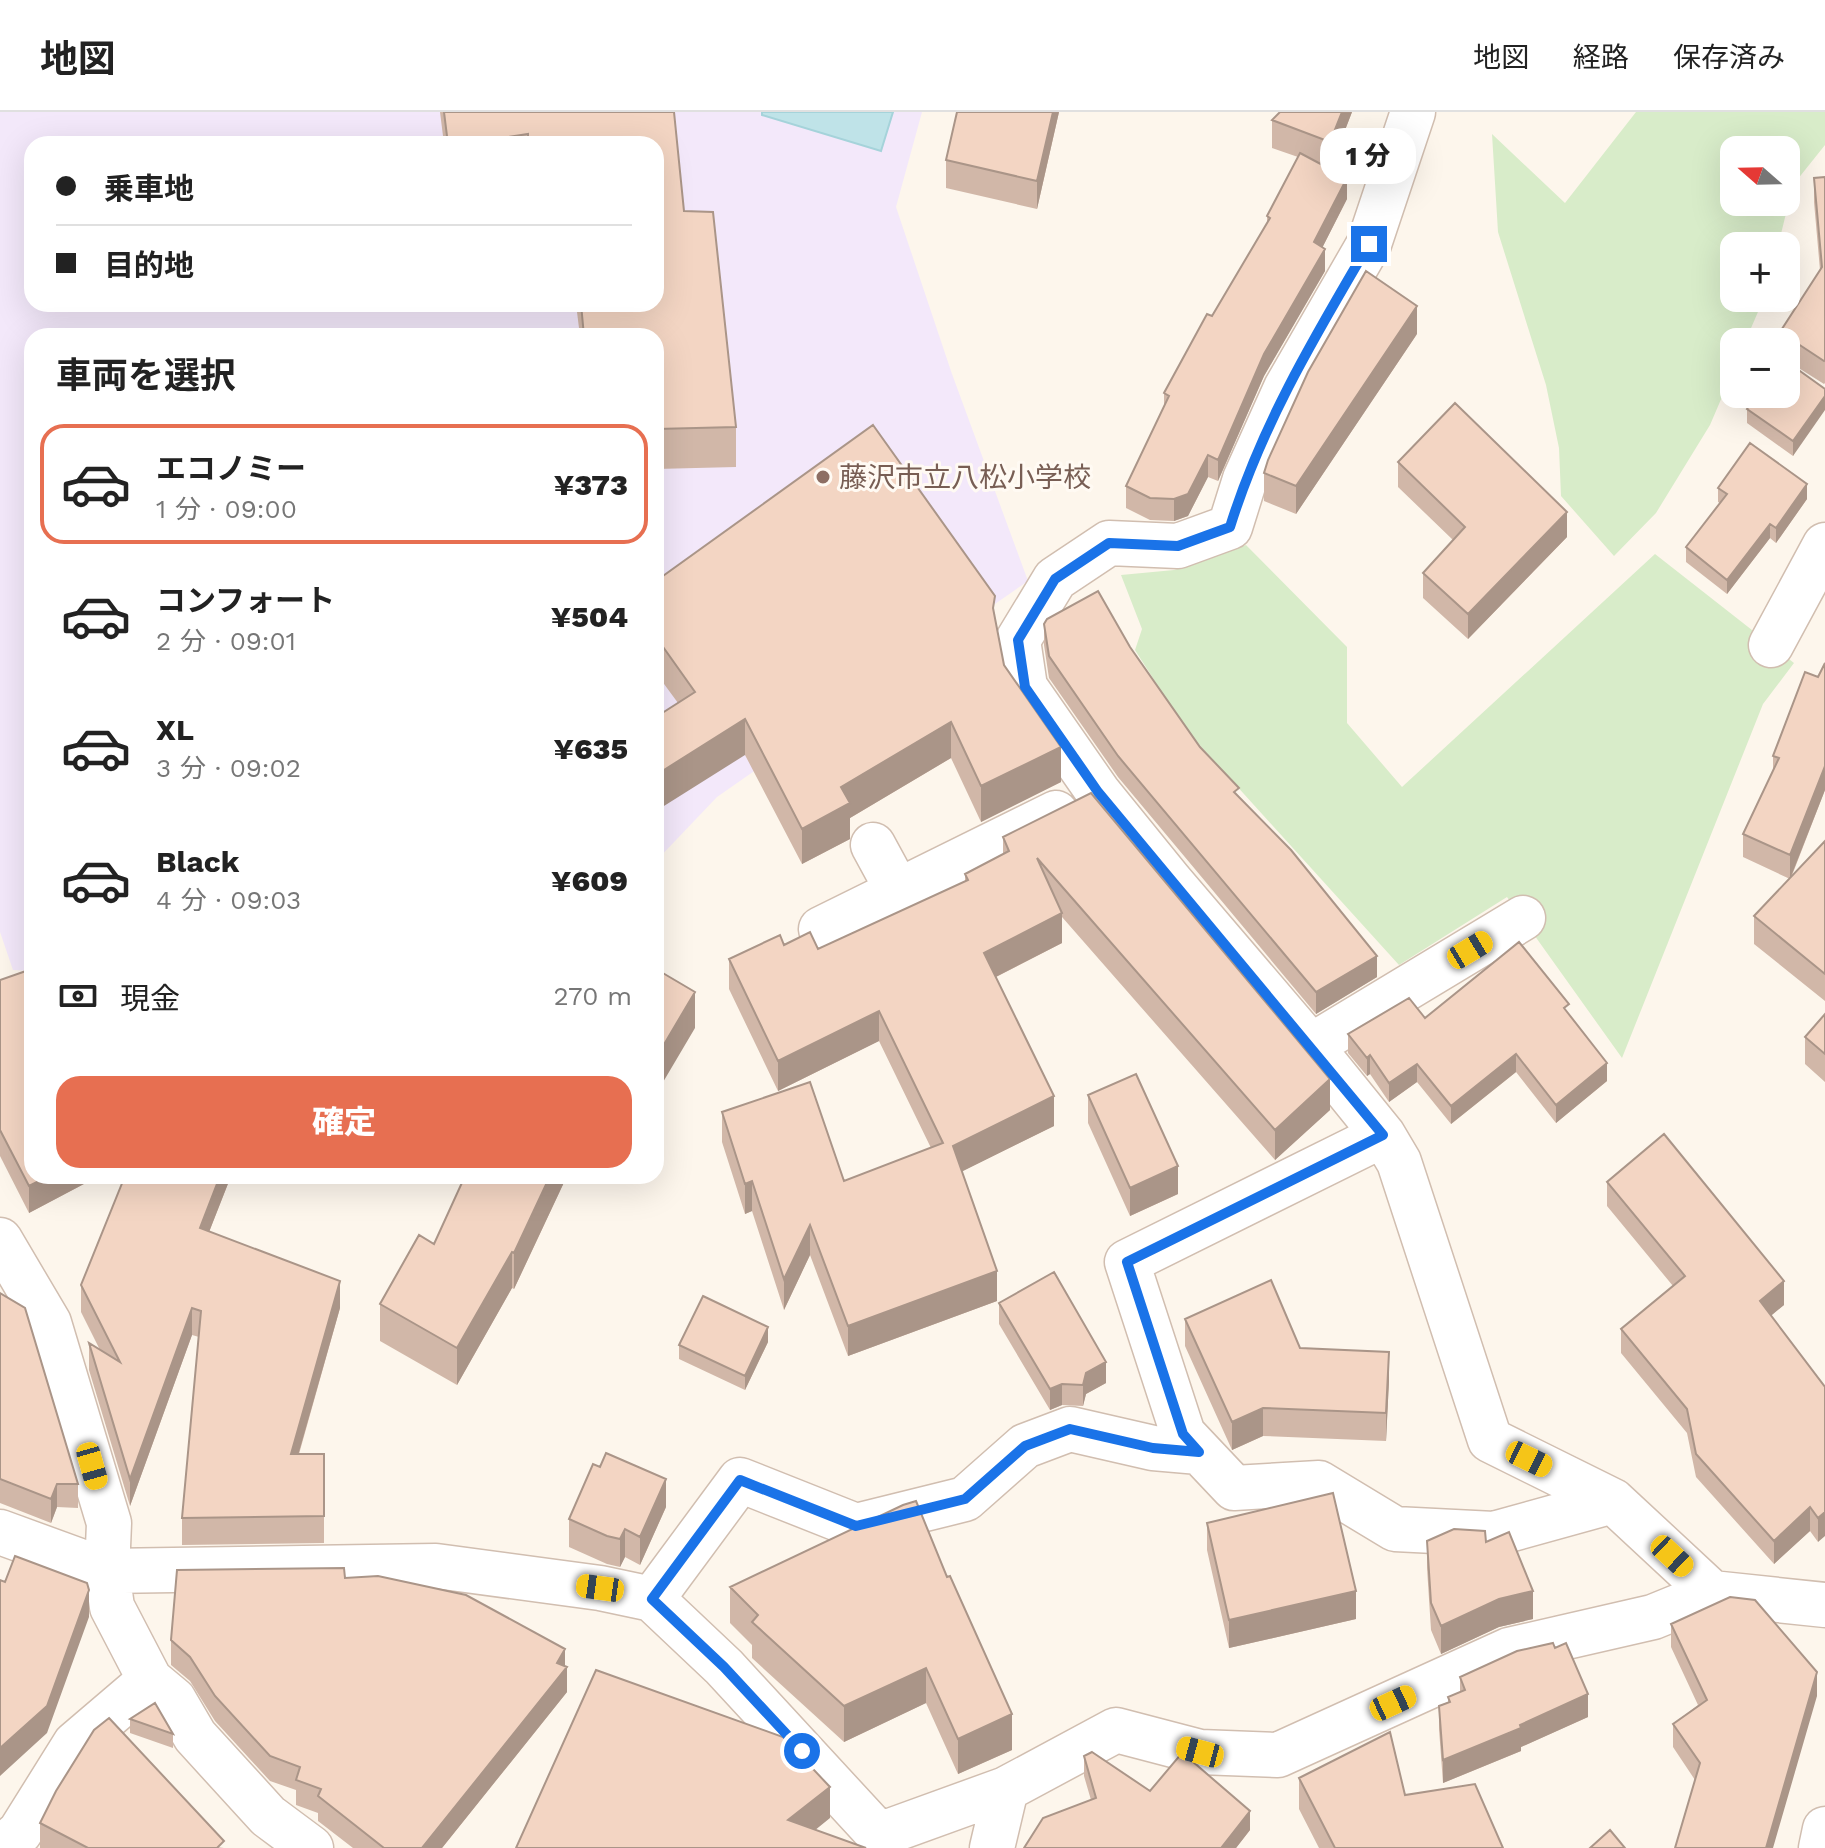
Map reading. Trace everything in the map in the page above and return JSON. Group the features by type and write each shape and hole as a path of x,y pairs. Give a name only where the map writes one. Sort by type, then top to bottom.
{"street":[{"path":"1413,112 1369,244 1286,388 1245,479 1230,527 1178,546 1109,543 1055,579 1018,640 1025,687 1098,792 1383,1135 1399,1162 1490,1440 1613,1501 1712,1593"},
{"path":"1771,645 1825,545"},
{"path":"821,929 1098,792"},
{"path":"873,845 898,891"},
{"path":"1311,1046 1523,918"},
{"path":"1383,1135 1127,1262 1183,1434 1234,1488 1319,1483 1395,1529 1494,1534 1613,1501"},
{"path":"0,1240 49,1323 109,1523 107,1571 112,1607 150,1680 174,1700 195,1736 268,1816 311,1848"},
{"path":"652,1599 740,1480 856,1526 965,1499 1025,1446 1070,1429 1153,1448 1199,1452"},
{"path":"0,1532 107,1571 436,1566 600,1588 652,1599 724,1667 879,1835 1006,1789 1116,1730 1200,1752 1278,1755 1509,1650 1653,1617 1712,1593 1825,1605"},
{"path":"2,1848 20,1832 75,1744 150,1680"},
{"path":"992,1848 1006,1789"},
{"path":"1821,1848 1825,1829"}],"shaded area":[{"name":"藤沢市立八松小学校","path":"0,112 922,112 896,207 952,374 1028,581 717,797 664,853 664,328 24,328 24,971 13,970 0,932"}],"green space":[{"path":"1636,112 1825,112 1825,145 1800,176 1800,136 1720,136 1720,216 1785,216 1781,232 1720,232 1720,312 1758,312 1751,328 1720,328 1720,402 1710,425 1656,513 1614,556 1561,496 1559,448 1546,385 1498,232 1492,134 1565,203"},
{"path":"1246,545 1347,647 1347,723 1402,787 1655,554 1794,663 1763,704 1622,1058 1507,897 1399,965 1186,730 1135,650 1142,629 1121,575 1174,570"}],"water":[{"path":"762,112 893,112 881,151 762,115"}],"building":[{"path":"444,112 674,112 684,211 713,212 736,427 664,429 664,328 583,328 582,312 664,312 664,136 447,136"},
{"path":"957,112 1053,112 1037,181 946,160"},
{"path":"1280,112 1342,112 1330,142 1272,120"},
{"path":"1300,153 1347,178 1314,242 1325,249 1264,354 1218,460 1208,455 1188,494 1174,499 1150,498 1126,486 1169,396 1164,393 1207,314 1212,316 1270,218 1267,216"},
{"path":"1825,177 1824,361 1800,345 1800,328 1783,328 1793,312 1800,312 1800,301 1822,267 1814,178"},
{"path":"1366,271 1417,306 1296,486 1264,473 1308,372"},
{"path":"1800,371 1825,389 1825,396 1793,441 1747,409 1800,408"},
{"path":"1455,403 1567,512 1468,614 1423,573 1465,527 1398,462"},
{"path":"873,425 995,596 993,608 1004,665 1061,747 981,786 951,722 841,787 850,803 802,829 745,719 664,770 664,712 695,692 664,648 664,575"},
{"path":"1750,443 1807,484 1776,528 1770,524 1727,580 1686,547 1727,494 1718,488"},
{"path":"1098,591 1130,647 1200,747 1239,788 1234,792 1291,850 1377,956 1316,992 1118,756 1049,656 1044,624 1047,619"},
{"path":"1825,663 1825,766 1790,855 1743,834 1779,758 1773,756 1805,672 1818,677"},
{"path":"1091,793 1330,1079 1275,1130 1037,858 1062,913 984,953 1054,1096 953,1146 997,1271 848,1326 810,1225 784,1279 752,1181 745,1184 722,1112 810,1082 844,1181 943,1143 879,1011 778,1061 729,959 780,935 784,945 810,932 818,949 968,880 965,874 1009,851 1003,837"},
{"path":"1825,841 1825,974 1754,916"},
{"path":"1519,942 1569,1004 1564,1008 1607,1063 1556,1105 1516,1054 1451,1106 1417,1064 1389,1083 1370,1055 1367,1058 1348,1034 1409,998 1425,1018"},
{"path":"24,972 24,1176 0,1130 0,980"},
{"path":"664,974 695,992 664,1044"},
{"path":"1825,1014 1825,1054 1805,1037"},
{"path":"1136,1074 1178,1166 1130,1188 1088,1095"},
{"path":"1664,1134 1784,1281 1760,1301 1825,1387 1825,1512 1818,1518 1810,1507 1774,1541 1696,1454 1687,1409 1621,1329 1685,1276 1607,1182"},
{"path":"122,1184 217,1184 200,1228 340,1281 291,1454 324,1454 324,1516 182,1518 201,1311 192,1308 130,1479 89,1343 120,1362 81,1285"},
{"path":"461,1184 546,1184 514,1253 457,1348 380,1304 419,1235 434,1244"},
{"path":"1054,1272 1106,1362 1086,1373 1083,1385 1062,1384 1050,1389 999,1303"},
{"path":"1271,1280 1300,1348 1389,1352 1386,1413 1263,1408 1232,1422 1185,1319"},
{"path":"0,1293 25,1308 78,1484 57,1484 51,1499 0,1479"},
{"path":"703,1296 768,1327 745,1376 679,1345"},
{"path":"606,1453 666,1479 640,1537 625,1529 620,1539 607,1536 569,1519 593,1464 600,1467"},
{"path":"1333,1493 1356,1591 1229,1620 1207,1523"},
{"path":"916,1501 947,1577 950,1576 1012,1714 958,1739 926,1668 844,1706 752,1622 758,1615 730,1587"},
{"path":"1454,1529 1485,1531 1486,1542 1509,1532 1533,1591 1499,1599 1441,1626 1431,1603 1427,1541"},
{"path":"15,1556 87,1583 89,1590 47,1706 0,1748 0,1580 5,1582"},
{"path":"344,1568 345,1578 378,1576 466,1595 565,1649 557,1663 567,1667 422,1848 384,1848 318,1796 321,1789 296,1780 300,1767 270,1756 215,1696 190,1657 171,1640 177,1570"},
{"path":"1730,1597 1755,1600 1817,1672 1766,1848 1675,1848 1700,1763 1673,1724 1707,1700 1671,1624"},
{"path":"1553,1643 1555,1648 1566,1643 1588,1694 1520,1725 1521,1728 1443,1760 1439,1706 1450,1702 1448,1697 1465,1690 1460,1677 1517,1651"},
{"path":"596,1670 783,1737 830,1787 788,1820 866,1848 516,1848"},
{"path":"155,1703 173,1734 130,1719"},
{"path":"109,1718 224,1841 217,1848 88,1848 40,1823 94,1730"},
{"path":"1390,1732 1405,1795 1475,1784 1503,1848 1335,1848 1299,1778"},
{"path":"1092,1752 1150,1791 1181,1754 1185,1755 1250,1811 1221,1848 1024,1848 1043,1818 1096,1798 1084,1756"},
{"path":"1610,1830 1625,1848 1590,1848"}],"place":[{"name":"藤沢市立八松小学校","path":"823,477"}],"route":[{"path":"802,1751 724,1667 652,1599 740,1480 856,1526 965,1499 1025,1446 1070,1429 1153,1448 1199,1452 1183,1434 1127,1262 1383,1135 1098,792 1025,687 1018,640 1055,579 1109,543 1178,546 1230,527 1245,479 1286,388 1369,244"}]}
